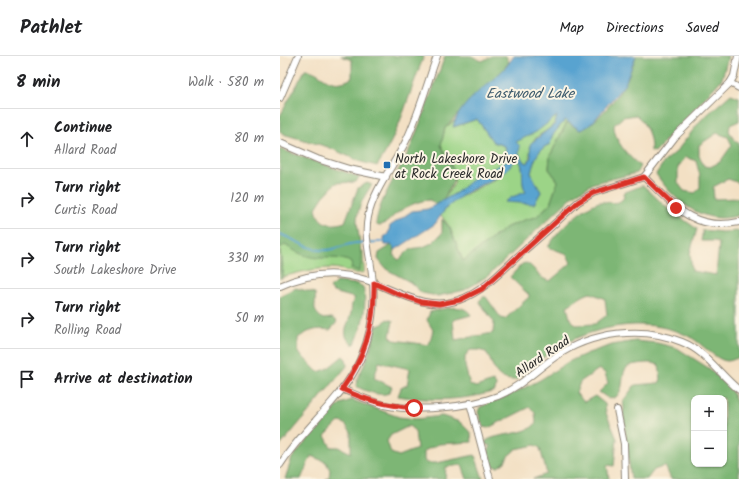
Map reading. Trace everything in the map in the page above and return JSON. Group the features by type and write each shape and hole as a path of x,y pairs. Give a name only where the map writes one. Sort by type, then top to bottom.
{"street":[{"path":"280,98 298,56"},
{"path":"280,466 296,444 342,389 360,360 366,344 372,314 374,283 366,234 369,210 406,140 437,56"},
{"path":"280,286 303,277 333,273 355,277 374,283 398,294 421,302 439,304 460,300 482,289 578,202 593,193 644,177 675,137 730,83 734,76 738,56"},
{"path":"730,83 739,88"},
{"path":"280,143 317,159 349,169 386,177"},
{"path":"644,177 685,214 708,223 721,224 739,222"},
{"name":"Allard Road","path":"342,389 365,400 385,405 414,408 470,404 497,396 519,385 556,357 575,346 609,335 630,332 660,335 682,341 708,357 739,390"},
{"path":"470,404 490,479"},
{"path":"617,410 624,444 625,479"}],"green space":[{"path":"341,56 424,56 398,126 377,166 361,162 328,147 283,134 280,131 280,116 305,70 316,73 336,83 344,82 352,78 352,60"},
{"path":"445,56 471,56 482,61 492,56 506,56 509,62 503,70 476,95 445,128 441,145 454,173 454,178 442,201 436,205 430,200 412,204 399,211 382,225 378,226 376,224 381,205 411,146"},
{"path":"636,56 728,56 722,79 655,152 651,151 650,140 646,127 636,115 623,117 614,125 616,137 622,148 640,166 637,173 594,183 574,195 489,275 465,290 438,296 422,293 410,282 386,269 378,259 379,253 392,245 395,250 394,256 399,260 410,249 423,247 432,243 442,233 442,219 450,228 463,261 507,227 536,217 550,204 558,181 549,169 550,156 567,122 580,130 599,117 621,90"},
{"path":"731,94 739,97 739,121 730,125 729,131 736,142 739,142 739,183 728,179 713,187 714,199 739,198 739,215 726,218 714,217 692,209 681,202 663,184 656,174 664,162 676,152 701,120","holes":["717,133 728,137 732,145 720,162 710,167 704,166 699,156 699,145","686,157 696,161 700,176 700,188 695,193 684,191 678,183 678,167"]},
{"path":"557,116 558,117 553,125 533,141 528,163 524,162 518,154 515,142"},
{"path":"477,119 493,142 505,146 508,161 443,201 454,184 455,173 441,145 445,128 455,120 454,127"},
{"path":"565,120 567,122 550,156 549,169 558,181 550,204 536,217 507,227 463,261 450,228 441,215 454,201 503,174 514,161 519,159 526,193 512,197 534,204 541,192 531,173 535,160 539,152 550,144 552,136"},
{"path":"280,149 359,177 356,182 336,183 323,197 316,208 319,218 326,223 334,224 345,222 358,188 367,183 372,185 362,201 357,219 361,261 359,271 351,269 352,263 342,259 316,258 307,256 285,245 280,248"},
{"path":"644,186 666,207 697,229 690,253 692,271 716,275 719,244 715,241 701,241 703,230 722,232 739,231 739,357 730,361 723,360 714,355 696,340 677,331 644,325 627,325 593,332 562,345 532,366 516,380 509,380 499,376 486,352 470,350 465,356 465,366 470,385 476,387 493,381 496,385 495,391 471,397 422,399 398,396 401,388 407,385 410,369 379,362 374,378 392,387 389,393 372,393 356,386 357,380 367,359 377,326 383,324 387,319 393,321 390,336 394,340 429,345 433,330 427,320 430,312 447,308 463,309 471,315 453,320 455,340 493,333 494,322 479,301 483,297 486,297 501,318 505,319 529,297 529,295 510,277 522,264 526,263 530,265 542,278 550,281 571,263 567,254 548,247 557,234 582,211 600,202 618,202 624,197 623,193","holes":["591,293 605,299 607,315 595,324 576,325 570,319 567,306 582,296"]},
{"path":"280,225 361,260 360,251 363,252 364,272 357,273 337,268 327,268 295,273 283,277 282,274 280,275"},
{"path":"280,248 283,277 280,279"},
{"path":"336,282 358,284 363,287 365,301 364,316 355,344 352,344 346,337 346,330 352,303 355,298 333,292 330,288"},
{"path":"296,288 315,293 315,310 319,316 323,319 332,318 337,322 330,330 313,330 298,338 298,352 318,372 327,369 343,356 346,359 347,366 280,446 280,296"},
{"path":"635,341 657,343 677,348 710,369 731,389 739,409 739,479 671,479 665,466 654,470 647,479 631,479 623,415 623,401 635,385 659,383 661,379 659,365 651,363 637,364 626,368 622,387 616,397 609,399 599,392 608,383 605,373 599,369 580,382 576,393 584,402 595,396 605,404 606,413 617,439 614,466 607,465 609,479 533,479 547,474 540,448 535,445 516,449 508,456 505,462 498,467 493,466 488,452 491,446 485,444 486,441 497,436 521,432 528,429 536,422 535,413 530,407 488,428 483,427 478,412 480,407 540,380 568,362 612,345"},
{"path":"352,400 399,417 416,419 442,416 460,422 471,433 472,442 439,444 424,451 424,460 426,463 436,463 475,455 483,479 467,479 462,465 446,467 445,479 326,479 329,477 330,470 326,462 311,456 301,479 285,479 292,458 340,404","holes":["339,422 344,423 351,432 351,453 339,447 331,447 325,436","409,426 415,431 417,449 399,456 391,453 387,441 391,435"]}],"water":[{"name":"Eastwood Lake","path":"514,56 636,56 625,84 593,122 580,130 565,120 552,136 550,144 539,152 531,173 541,192 534,204 505,202 512,197 526,192 523,183 521,163 519,159 515,160 503,174 467,192 446,208 435,224 395,250 392,245 385,245 384,237 388,234 390,226 412,211 428,209 456,193 474,178 508,161 505,146 493,142 477,119 453,127 456,118 467,103 507,66","holes":["557,116 555,124 530,144 531,157 528,163 524,162 519,154 520,146 516,142 536,132"]}],"waterway":[{"path":"280,234 309,247 320,250 334,249 356,243 387,241"}],"place":[{"name":"North Lakeshore Drive at Rock Creek Road","path":"387,165"}],"route":[{"path":"414,408 385,405 365,400 342,389 351,377 366,344 372,314 374,283 382,288 421,302 439,304 460,300 482,289 578,202 593,193 644,177 676,208"}]}
